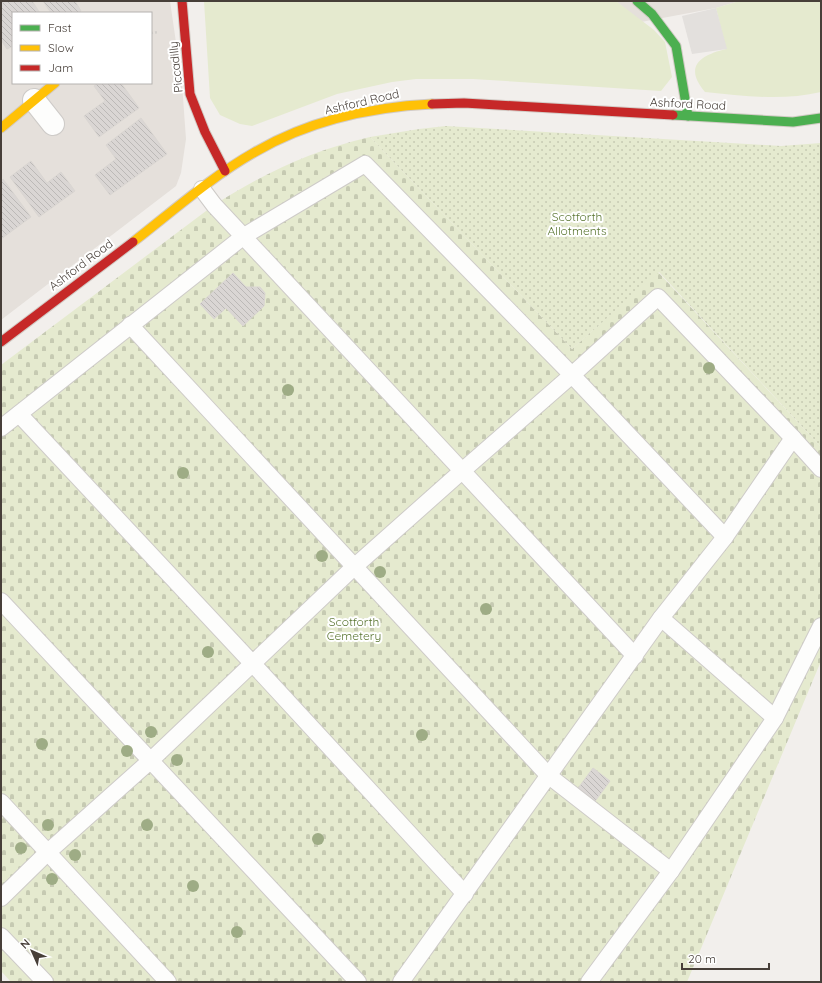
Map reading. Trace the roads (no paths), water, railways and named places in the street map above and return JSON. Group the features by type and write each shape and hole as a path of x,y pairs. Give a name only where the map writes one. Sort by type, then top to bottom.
{"street":[{"name":"Piccadilly","path":"182,1 190,94 205,132 225,171"},
{"path":"637,1 652,14 676,46 688,116"},
{"path":"1,128 54,84"},
{"path":"34,100 53,124"},
{"name":"Ashford Road","path":"1,342 225,171 268,145 290,134 367,111 401,105 464,103 793,122 821,118"}],"lane":[{"path":"1,428 244,236 365,164 572,375 725,537"},
{"path":"202,189 214,205 635,656"},
{"path":"1,898 48,852 150,761 254,664 354,567 572,375 658,297 821,469"},
{"path":"130,326 549,776 671,871"},
{"path":"19,414 254,664 465,894"},
{"path":"401,982 661,618 725,537 793,438"},
{"path":"1,601 358,982"},
{"path":"661,618 775,718"},
{"path":"589,982 671,871 775,718 821,626"},
{"path":"1,802 168,982"},
{"path":"1,936 45,982"}],"park label":[{"name":"Scotforth Allotments","path":"577,224"},
{"name":"Scotforth Cemetery","path":"354,629"}]}
